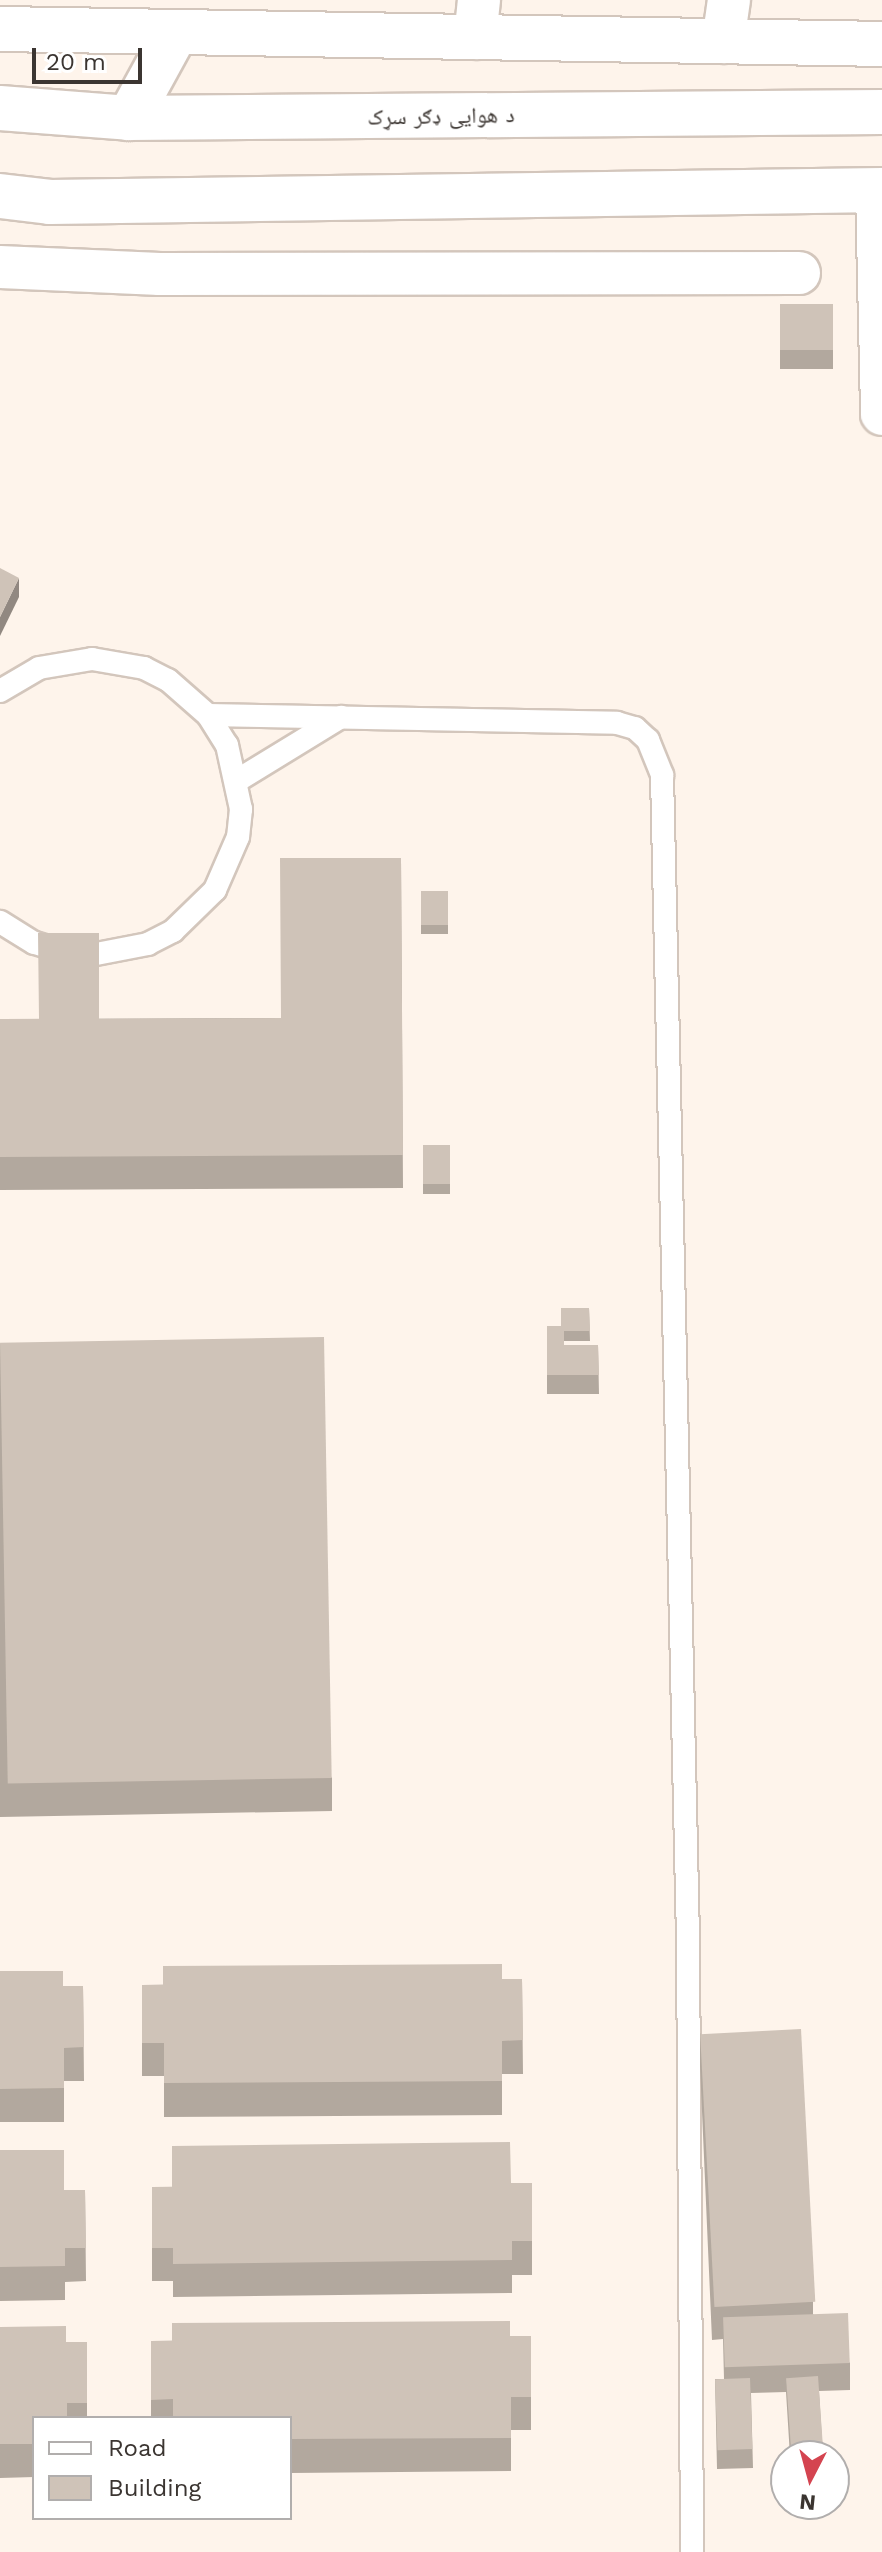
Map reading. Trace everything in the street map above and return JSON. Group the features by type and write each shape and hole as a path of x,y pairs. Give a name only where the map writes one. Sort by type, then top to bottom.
{"main road":[{"path":"0,29 175,34 477,19 726,21 882,44"},
{"path":"129,118 175,34"},
{"name":"د هوایی ډګر سړک","path":"0,108 129,118 882,112"},
{"path":"0,196 50,202 879,190"}],"street":[{"path":"879,190 882,414"},
{"path":"0,267 160,274 799,273"}],"lane":[{"path":"0,691 39,668 65,661 118,661 168,680 208,715 227,745 238,780 239,823 229,865 215,890 173,931 148,944 91,955 34,943 0,922"},
{"path":"208,715 617,723 635,728 648,740 662,775 688,1941 692,2552"},
{"path":"238,780 341,717"}],"building":[{"path":"780,304 833,304 833,350 780,350"},
{"path":"0,568 19,578 0,617"},
{"path":"280,858 401,858 403,1155 0,1157 0,1019 39,1019 38,933 99,933 99,1019 281,1018"},
{"path":"421,891 448,891 448,925 421,925"},
{"path":"423,1145 450,1145 450,1184 423,1184"},
{"path":"561,1308 589,1308 590,1331 564,1331"},
{"path":"547,1326 564,1326 564,1345 598,1345 599,1375 547,1375"},
{"path":"324,1337 332,1778 8,1784 0,1343"},
{"path":"502,1964 502,1979 522,1979 523,2040 502,2041 502,2081 164,2083 164,2043 142,2043 142,1985 163,1985 163,1966"},
{"path":"0,1971 63,1971 63,1986 83,1986 84,2047 64,2048 64,2088 0,2089"},
{"path":"801,2029 815,2302 714,2307 700,2034"},
{"path":"510,2142 511,2183 532,2183 532,2241 512,2241 512,2260 173,2264 173,2248 152,2248 152,2187 172,2187 172,2146"},
{"path":"0,2150 64,2150 64,2190 85,2190 86,2248 65,2248 65,2266 0,2267"},
{"path":"848,2313 850,2363 725,2367 723,2317"},
{"path":"510,2321 510,2336 531,2336 531,2397 511,2397 511,2438 292,2439 292,2416 173,2416 173,2399 151,2400 151,2341 172,2341 172,2323"},
{"path":"66,2326 66,2342 87,2342 87,2403 67,2403 67,2416 32,2416 32,2444 0,2444 0,2327"},
{"path":"818,2376 822,2440 790,2440 786,2378"},
{"path":"750,2378 752,2449 717,2450 715,2379"}]}
